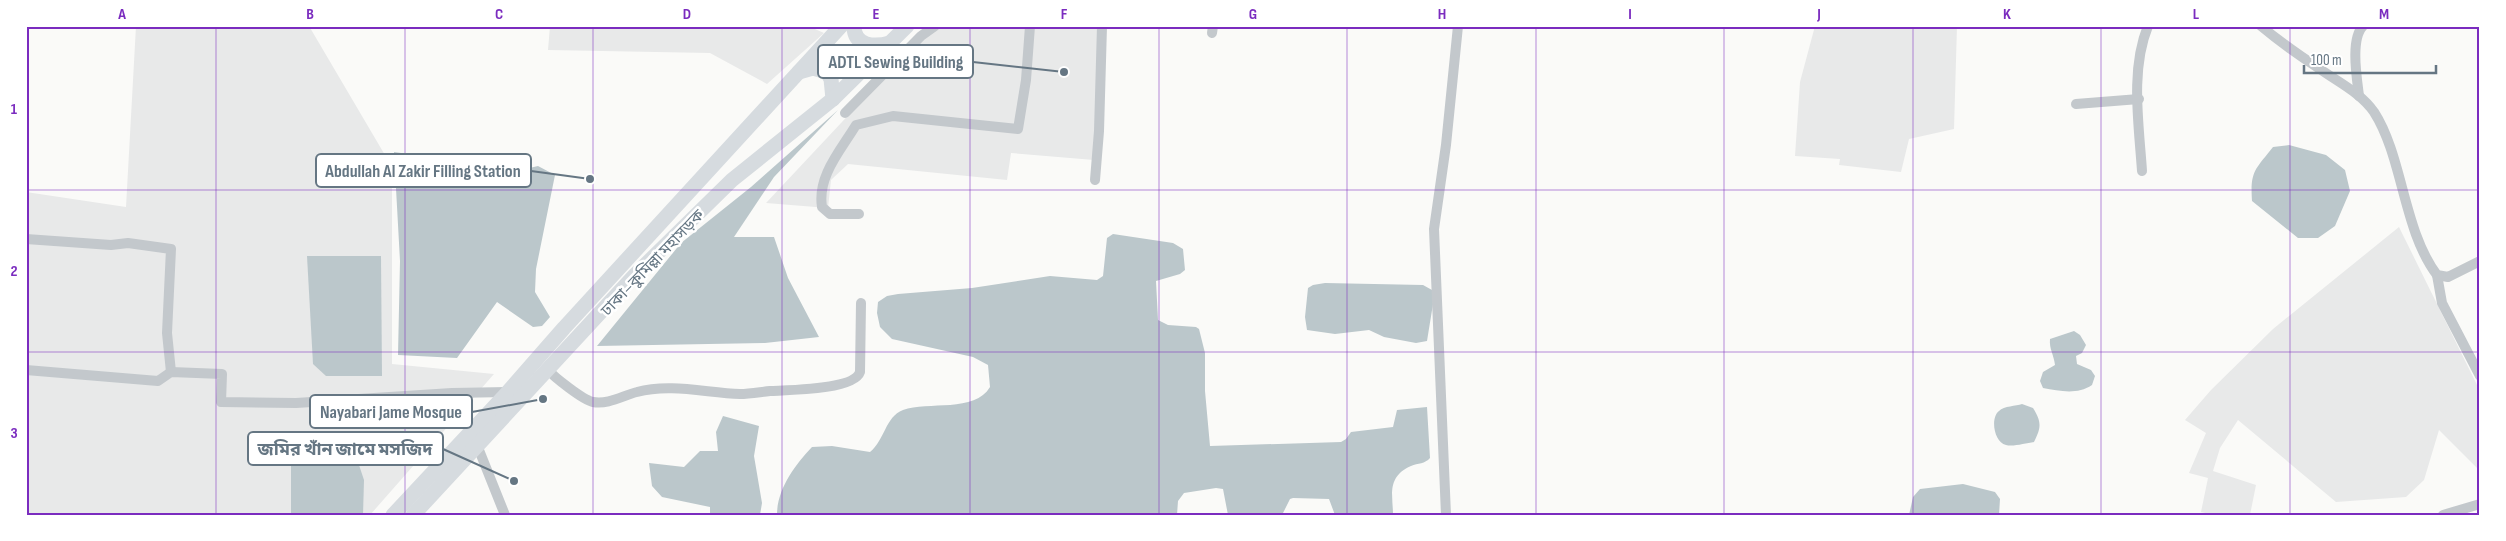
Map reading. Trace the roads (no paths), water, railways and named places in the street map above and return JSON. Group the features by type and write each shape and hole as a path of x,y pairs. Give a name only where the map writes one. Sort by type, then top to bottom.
{"highway":[{"name":"ঢাকা–কুমিল্লা মহাসড়ক","path":"393,515 508,392 564,328 841,26"},
{"path":"854,26 860,42 866,45 879,46 890,43"},
{"name":"ঢাকা–কুমিল্লা মহাসড়ক","path":"413,515 634,276 732,180 833,99 907,26"},
{"path":"799,72 813,68 827,72 832,79 833,99"}],"street":[{"path":"845,113 914,43 935,26"},
{"path":"859,214 830,214 822,207 821,200 825,176 856,125 893,116 1018,129 1026,80 1030,26"},
{"path":"1095,180 1099,131 1102,26"},
{"path":"1446,515 1434,229 1446,145 1458,26"},
{"path":"2142,171 2139,99 2140,53 2142,40 2148,26"},
{"path":"2262,26 2289,49 2359,96 2378,119 2424,252 2437,275 2442,303 2480,376"},
{"path":"2359,96 2356,59 2357,36 2363,26"},
{"path":"2076,104 2139,99"},
{"path":"26,239 144,244 171,249 167,333 171,372"},
{"path":"2437,275 2448,277 2480,261"},
{"path":"547,369 556,380 594,402 615,399 639,391 672,389 740,394 812,389 846,384 855,379 860,372 861,303"},
{"path":"26,370 158,381 171,372 222,374 221,402 296,403 452,393 508,392"},
{"path":"477,445 504,515"},
{"path":"2443,515 2480,504"}],"place":[{"name":"ADTL Sewing Building","path":"1064,72"},
{"name":"Abdullah Al Zakir Filling Station","path":"590,179"},
{"name":"Nayabari Jame Mosque","path":"543,399"},
{"name":"জমির খাঁন জামে মসজিদ","path":"514,481"}]}
